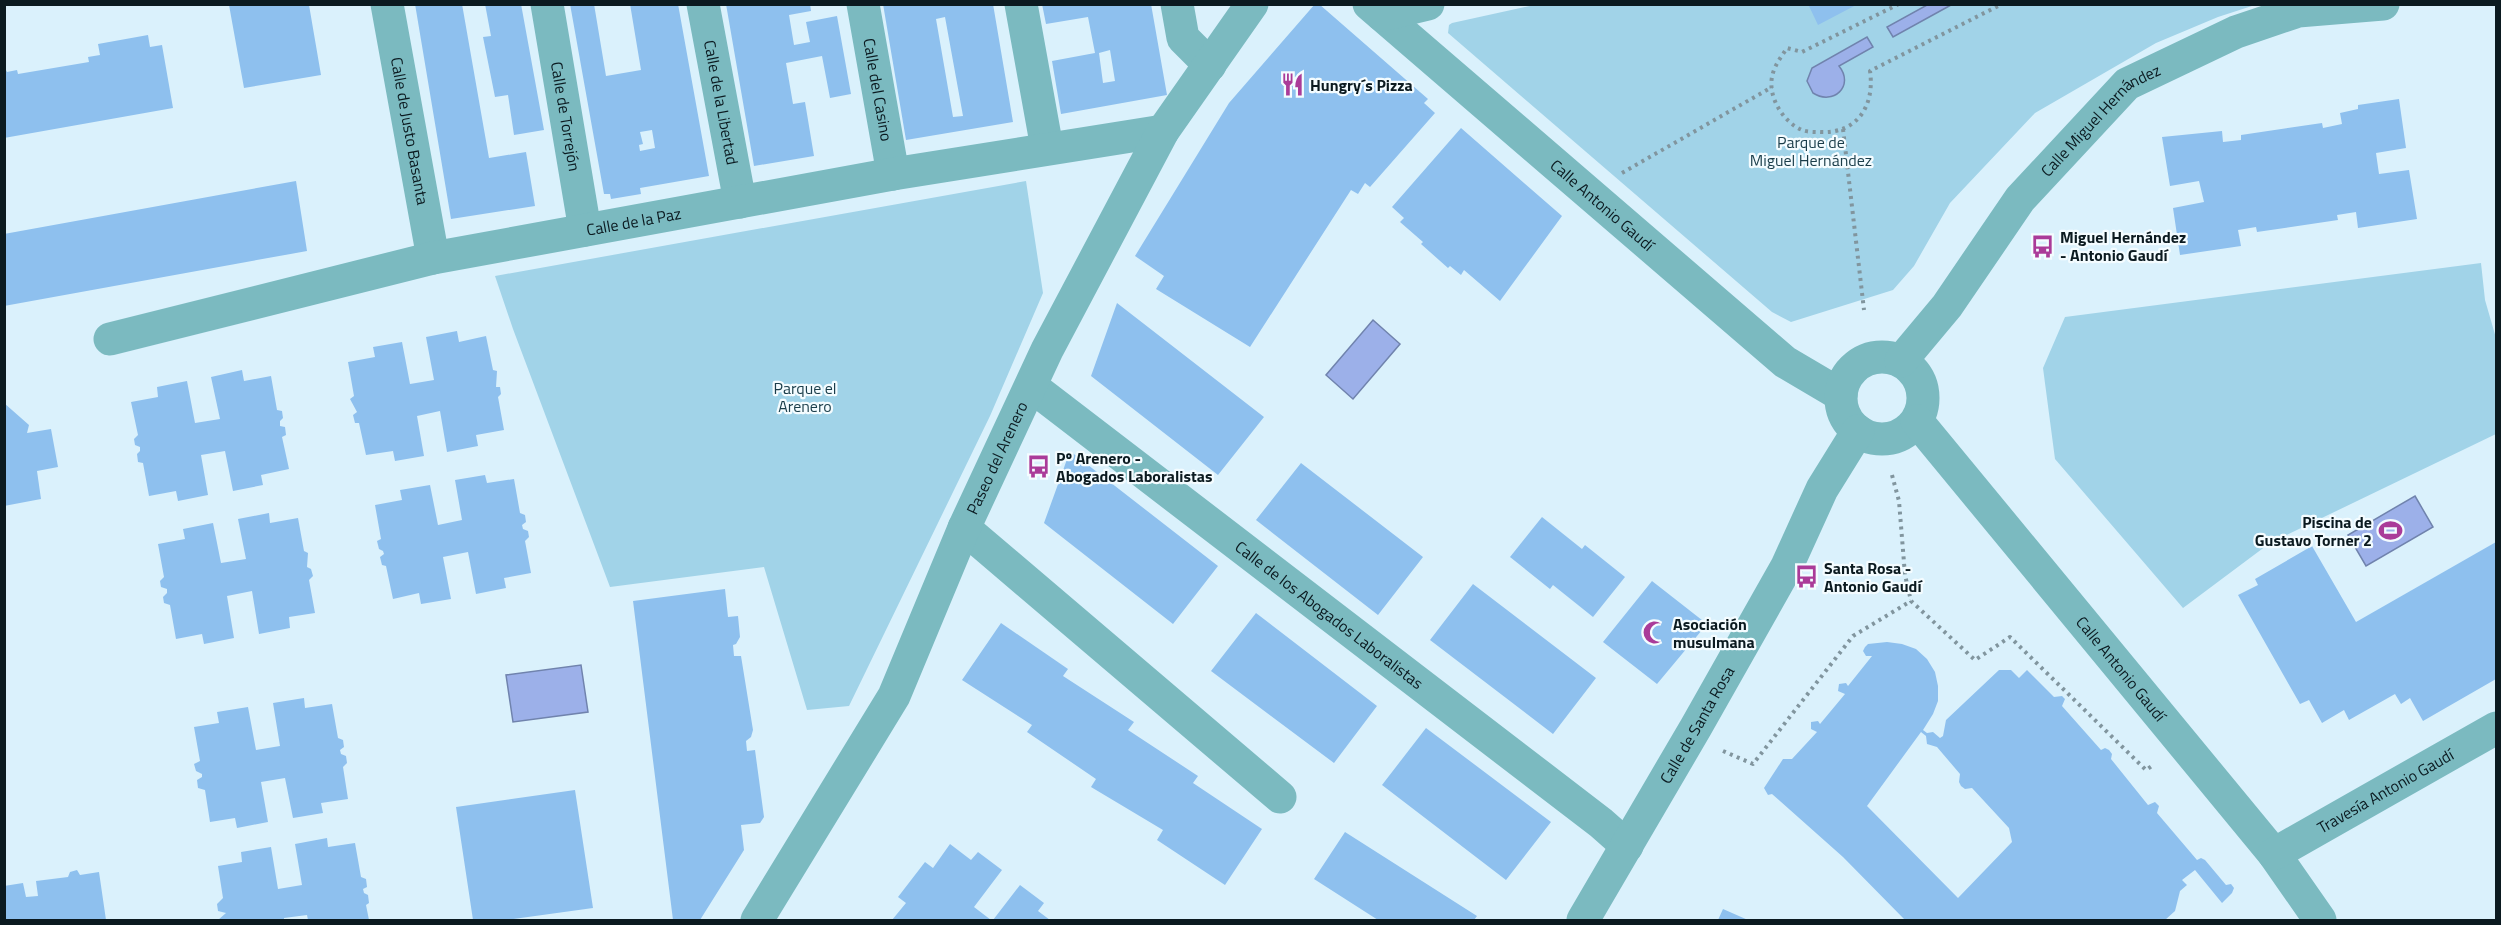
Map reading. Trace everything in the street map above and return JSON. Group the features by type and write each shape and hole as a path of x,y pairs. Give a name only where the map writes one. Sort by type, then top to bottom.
{"street":[{"name":"Calle de Justo Basanta","path":"387,4 434,258"},
{"name":"Calle de Torrejón","path":"547,4 585,230"},
{"name":"Calle de la Libertad","path":"703,4 740,202"},
{"name":"Calle del Casino","path":"862,4 893,174"},
{"path":"1022,4 1047,148"},
{"path":"1177,4 1183,38 1210,65"},
{"name":"Paseo del Arenero","path":"757,921 894,696 964,528 1047,350 1163,131 1252,4"},
{"path":"1375,10 1428,4"},
{"name":"Calle Miguel Hernández","path":"1901,361 1947,306 2020,199 2127,84 2236,32 2298,11 2383,4"},
{"name":"Calle Antonio Gaudí","path":"1375,10 1785,362 1841,394"},
{"name":"Calle de la Paz","path":"110,339 434,258 893,174 1163,131"},
{"path":"1886,357 1901,361 1916,374 1923,389 1923,406 1917,421 1902,435 1879,439 1858,431 1845,417 1841,394 1848,375 1858,364 1871,359 1886,357"},
{"name":"Calle de los Abogados Laboralistas","path":"1031,386 1601,823 1627,846"},
{"name":"Calle Antonio Gaudí","path":"1917,421 2274,854 2320,921"},
{"name":"Calle de Santa Rosa","path":"1583,921 1786,566 1822,489 1858,431"},
{"path":"964,528 1280,797"},
{"name":"Travesía Antonio Gaudí","path":"2274,854 2496,728"}],"path":[{"path":"1899,4 1802,52 1787,48 1778,60 1772,77 1773,95 1784,117 1803,131 1836,133 1857,120 1869,103 1872,87 1870,71 2002,4"},
{"path":"1618,175 1772,87"},
{"path":"1843,129 1864,310"},
{"path":"1892,475 1899,501 1905,575 1911,601 1975,660 2010,637 2146,770 2182,742"},
{"path":"1721,750 1753,764 1853,636 1911,601"}],"green space":[{"name":"Parque de Miguel Hernández","path":"1539,4 2255,5 2218,17 2156,43 2035,113 1950,203 1914,266 1893,290 1791,322 1772,312 1448,33 1449,25 1452,23"},
{"name":"Parque el Arenero","path":"1026,181 1043,293 990,416 849,706 807,710 764,567 610,587 495,276"},
{"path":"2481,263 2485,300 2496,338 2496,434 2270,543 2183,608 2055,459 2043,368 2065,317"}],"shaded area":[{"path":"1927,5 1951,5 1893,37 1887,27"},
{"path":"1867,37 1873,47 1839,66 1844,80 1840,92 1828,97 1813,93 1807,81 1812,68"},
{"path":"1373,320 1400,344 1353,399 1326,375"},
{"name":"Piscina de Gustavo Torner 2","path":"2415,496 2433,527 2366,566 2348,535"},
{"path":"581,665 588,712 513,722 506,675"}],"building":[{"path":"415,4 462,4 489,158 526,152 535,206 451,219"},
{"path":"485,4 521,4 544,130 514,135 508,95 495,97 483,37 491,36"},
{"path":"570,4 594,4 606,76 641,70 630,4 678,4 709,176 640,188 641,194 611,199 610,194 604,194","holes":["652,130 655,148 640,151 639,145 643,144 640,132"]},
{"path":"726,4 810,4 811,11 789,15 794,45 810,42 806,22 837,16 851,94 830,98 822,56 786,63 793,104 805,102 814,156 754,166"},
{"path":"883,4 993,4 1013,122 906,140","holes":["945,17 963,116 953,117 936,19"]},
{"path":"1042,4 1151,4 1167,95 1061,114 1052,61 1095,53 1088,17 1046,24","holes":["1110,50 1115,81 1103,83 1099,53"]},
{"path":"1315,4 1319,4 1428,99 1424,103 1435,113 1370,187 1365,183 1358,194 1351,190 1250,347 1156,289 1164,276 1135,256 1229,103"},
{"path":"1808,4 1858,4 1818,25"},
{"path":"229,5 309,5 321,75 244,88"},
{"path":"148,35 150,47 162,45 173,108 4,138 4,66 7,72 17,70 18,74 89,62 88,57 100,55 98,44"},
{"path":"2399,99 2406,148 2376,153 2379,174 2409,170 2417,219 2358,228 2356,212 2337,215 2338,220 2257,232 2256,227 2238,230 2241,246 2180,255 2173,208 2204,202 2199,181 2170,186 2162,137 2222,131 2223,142 2241,140 2241,135 2322,123 2323,128 2342,124 2340,113 2358,109 2358,105"},
{"path":"1461,128 1562,216 1500,301 1464,270 1461,275 1450,266 1448,268 1400,222 1404,218 1392,207"},
{"path":"296,181 307,251 4,306 4,234"},
{"path":"1117,303 1264,417 1218,475 1091,376"},
{"path":"457,331 459,342 486,336 493,370 497,371 496,387 500,387 501,394 498,397 504,430 476,435 478,446 447,452 440,411 417,416 424,456 395,461 393,451 366,455 359,423 355,423 353,415 357,412 350,399 354,396 348,362 375,357 373,347 402,342 410,384 434,380 426,337"},
{"path":"242,370 244,381 271,376 277,410 282,411 283,418 280,426 285,427 286,435 282,437 289,469 261,475 263,485 233,491 225,451 201,455 208,495 178,501 176,491 149,496 143,463 138,462 137,454 140,447 135,445 134,439 138,435 131,402 158,397 157,387 187,381 195,423 220,419 211,377"},
{"path":"4,403 29,425 27,433 51,429 58,467 37,471 41,499 4,506"},
{"path":"1070,451 1218,566 1173,624 1044,523"},
{"path":"1301,463 1423,557 1378,615 1256,520"},
{"path":"485,475 487,483 514,479 520,513 525,515 526,522 522,525 523,529 528,531 529,537 525,541 531,573 504,578 506,588 476,594 468,552 443,557 451,599 421,604 419,593 393,599 386,566 382,565 380,557 384,554 379,549 377,541 381,539 375,505 402,500 400,490 430,485 438,525 462,520 455,480"},
{"path":"269,513 270,523 298,518 304,551 308,553 307,567 311,569 313,576 309,580 315,613 289,617 290,628 259,634 252,591 227,596 234,638 204,644 202,634 176,639 170,605 164,603 163,597 167,589 161,587 160,581 164,577 158,544 185,539 183,529 213,523 221,563 246,559 238,519"},
{"path":"1542,517 1582,549 1585,545 1625,577 1593,617 1553,585 1550,589 1510,557"},
{"path":"2496,542 2496,679 2423,721 2410,698 2401,704 2395,694 2349,720 2344,710 2322,723 2309,700 2300,704 2238,595 2258,585 2255,579 2312,546 2356,622"},
{"name":"Asociación musulmana","path":"1652,581 1707,624 1657,684 1603,642"},
{"path":"1473,584 1596,678 1553,734 1430,640"},
{"path":"725,589 728,617 738,616 740,637 733,645 734,656 741,656 753,730 751,737 746,741 747,751 755,750 764,817 760,823 741,825 744,850 700,920 673,920 633,601"},
{"path":"1256,613 1377,706 1334,763 1211,671"},
{"path":"1001,623 1068,669 1063,676 1134,722 1128,730 1198,776 1193,783 1262,829 1225,885 1157,840 1163,830 1091,787 1096,779 1027,732 1032,725 962,680"},
{"path":"1887,642 1902,644 1916,649 1927,659 1935,672 1938,701 1923,730 1927,733 1933,732 1940,738 1943,736 1946,720 1999,670 2011,670 2019,678 2027,670 2054,697 2062,696 2065,699 2062,706 2101,750 2105,748 2109,750 2112,754 2111,759 2148,805 2155,802 2159,806 2157,813 2197,860 2201,858 2205,860 2226,885 2231,884 2234,888 2232,893 2222,903 2195,870 2182,880 2187,885 2180,891 2175,911 2165,920 1905,920 1843,857 1772,794 1768,795 1764,788 1783,759 1792,759 1817,732 1811,729 1811,722 1818,721 1820,724 1845,694 1838,691 1839,684 1846,683 1848,686 1872,656 1866,656 1863,651 1868,644","holes":["1921,732 1926,736 1927,744 1937,747 1960,774 1961,786 1965,789 1972,788 2009,828 2012,842 1958,898 1867,806"]},
{"path":"304,698 305,708 332,704 338,738 343,740 344,747 340,750 341,754 346,756 347,763 343,767 348,799 321,803 323,813 293,818 285,778 261,782 268,822 237,828 235,818 210,822 205,790 198,788 197,780 202,777 202,774 196,771 194,764 200,761 194,727 219,723 217,712 248,707 256,750 280,746 273,703"},
{"path":"1426,728 1551,822 1506,880 1382,785"},
{"path":"575,790 593,908 506,920 473,920 456,807"},
{"path":"1345,832 1477,916 1474,920 1378,920 1314,879"},
{"path":"327,838 328,847 355,843 361,877 366,879 367,887 363,889 368,895 369,903 366,905 369,920 308,920 307,915 284,918 284,920 218,920 226,913 218,911 217,904 223,898 218,866 242,862 241,852 271,847 278,889 302,885 295,844"},
{"path":"950,844 971,860 978,852 1002,870 974,907 991,920 892,920 906,903 898,897 925,862 933,868"},
{"path":"77,870 80,875 99,872 106,920 4,920 4,886 23,883 26,897 38,896 36,881 68,877 70,872"},
{"path":"1020,885 1044,903 1038,911 1050,920 993,920"},
{"path":"1723,909 1748,920 1718,920"}],"place":[{"name":"Hungry´s Pizza","path":"1292,85"},
{"name":"Miguel Hernández - Antonio Gaudí","path":"2042,246"},
{"name":"Pº Arenero - Abogados Laboralistas","path":"1038,467"},
{"name":"Piscina de Gustavo Torner 2","path":"2390,531"},
{"name":"Santa Rosa - Antonio Gaudí","path":"1806,577"},
{"name":"Asociación musulmana","path":"1655,633"}]}
